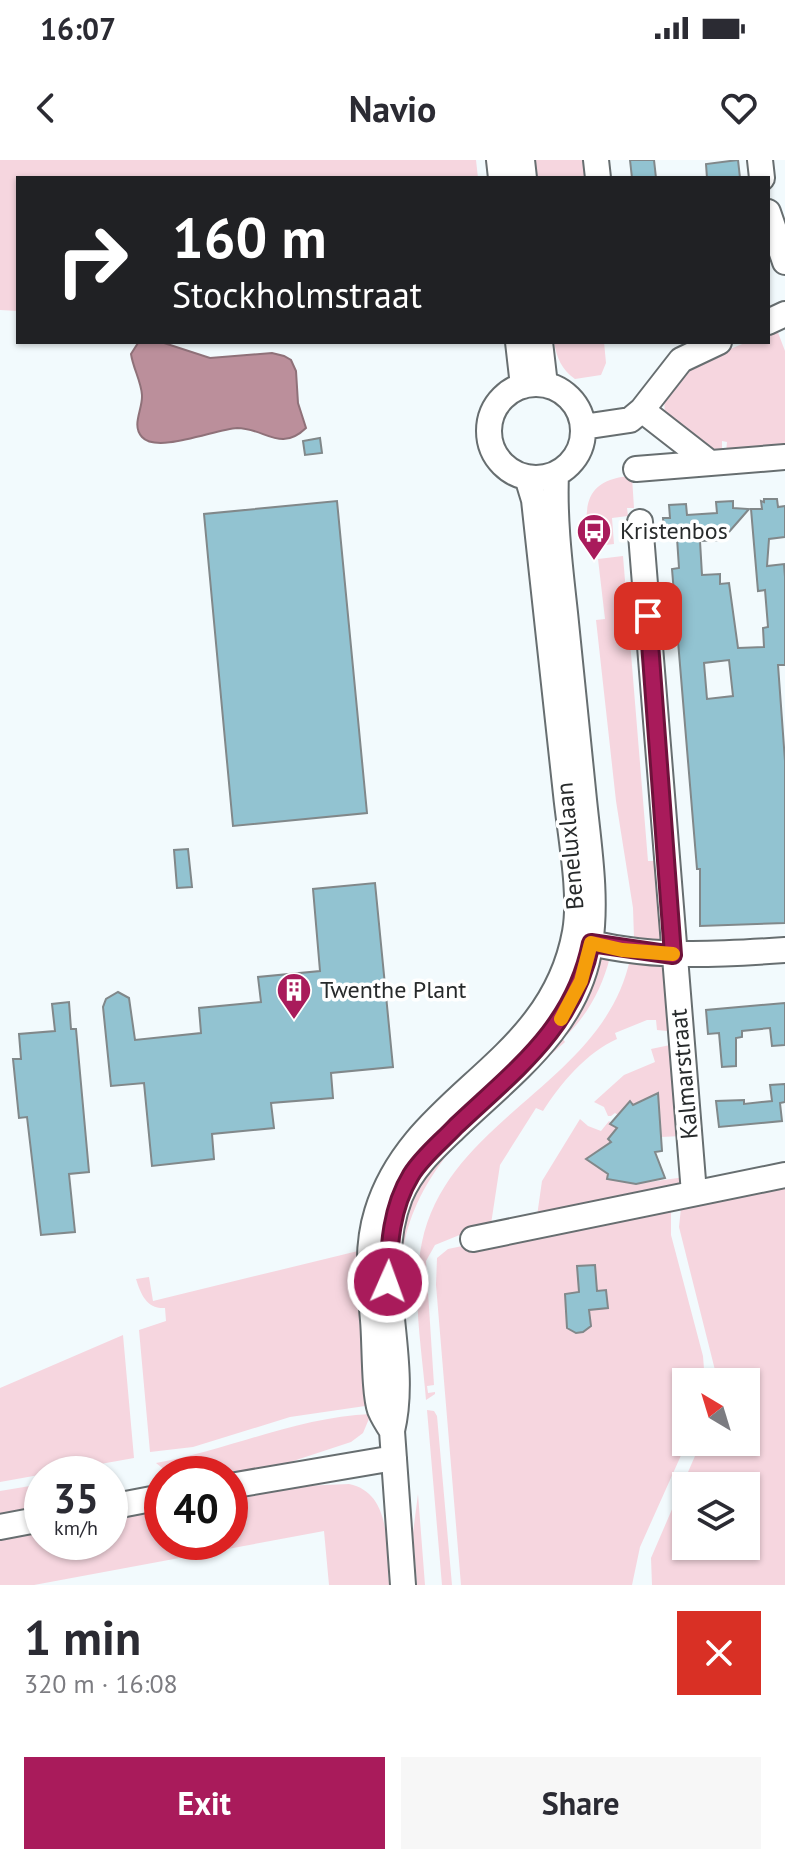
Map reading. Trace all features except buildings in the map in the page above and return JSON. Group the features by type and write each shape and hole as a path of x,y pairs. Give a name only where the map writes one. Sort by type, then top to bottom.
{"street":[{"path":"770,218 785,262"},
{"path":"519,344 534,386"},
{"path":"534,386 540,344"},
{"path":"583,427 630,420 642,410 681,360 715,344"},
{"path":"534,386 561,391 572,401 583,427 574,459 556,474 527,477 510,470 498,459 492,449 489,432 495,407 507,394 534,386"},
{"path":"642,410 710,463"},
{"path":"636,469 785,457"},
{"name":"Beneluxlaan","path":"403,1585 392,1431 379,1409 369,1265 376,1214 388,1182 408,1148 532,1027 582,941 591,865 554,501 556,474"},
{"name":"Beneluxlaan","path":"527,477 534,500 582,941"},
{"name":"Kalmarstraat","path":"640,522 694,1193"},
{"path":"582,941 673,955 785,950"},
{"path":"473,1239 785,1175"},
{"path":"248,1483 394,1458"},
{"path":"0,1527 24,1522"}],"shaded area":[{"path":"0,160 476,160 478,176 16,176 16,311 0,310"},
{"path":"533,160 583,160 585,176 535,176"},
{"path":"777,330 785,351 785,447 726,452 727,442 722,441 722,452 711,451 665,414 664,400 685,373 699,362 742,344 770,344 770,332"},
{"path":"137,344 167,344 210,358 272,353 284,356 291,360 296,371 298,403 306,428 288,439 237,428 173,442 150,442 139,432 137,422 142,395 131,354"},
{"path":"555,344 604,344 606,363 601,375 575,379 560,363"},
{"path":"632,477 634,508 627,508 628,516 612,518 614,544 588,547 587,509 595,490 614,479"},
{"path":"623,556 648,861 661,861 664,936 657,942 638,943 634,938 633,908 616,801 596,620 605,619 598,559"},
{"path":"610,957 592,1001 563,1039 565,1042 459,1140 420,1198 407,1231 401,1268 401,1318 410,1402 401,1403 390,1282 404,1202 597,960"},
{"path":"630,959 664,965 673,1025 667,1031 657,1030 656,1020 647,1020 615,1033 617,1039 595,1052 575,1070 543,1111 536,1108 500,1165 491,1224 537,1216 542,1181 580,1119 601,1131 609,1121 617,1128 608,1139 611,1142 586,1159 609,1172 607,1179 635,1184 685,1177 679,1187 462,1234 435,1245 426,1261 434,1385 427,1386 428,1393 435,1394 426,1400 417,1281 422,1242 437,1199 462,1163 492,1131 560,1070 590,1038 615,1002"},
{"path":"670,1045 675,1049 682,1136 661,1137 657,1094 635,1106 630,1101 618,1115 615,1113 611,1116 604,1107 594,1102 624,1075 655,1062 651,1049"},
{"path":"785,1179 785,1585 652,1585 651,1558 672,1509 672,1560 760,1560 760,1472 688,1472 695,1456 760,1456 760,1368 714,1368 679,1227 681,1208"},
{"path":"671,1208 671,1235 704,1368 672,1368 672,1456 681,1456 640,1547 632,1585 461,1585 436,1285 437,1258 448,1249"},
{"path":"362,1250 372,1405 290,1417 193,1447 150,1452 139,1330 166,1321 165,1308 154,1306 146,1300 136,1279 149,1277 153,1301"},
{"path":"123,1335 134,1458 24,1456 24,1478 0,1482 0,1388"},
{"path":"427,1410 434,1411 437,1416 452,1585 442,1585"},
{"path":"371,1414 363,1433 351,1442 281,1465 248,1471 248,1456 187,1456 290,1427"},
{"path":"349,1484 363,1489 380,1511 384,1525 389,1585 329,1585 324,1531 248,1545 248,1493 277,1487"},
{"path":"24,1487 24,1513 0,1518 0,1491"},
{"path":"418,1494 425,1585 417,1585 413,1533"},
{"path":"144,1511 144,1560 168,1560 34,1585 0,1585 0,1537 24,1533 24,1560 128,1560 128,1514"}],"slow traffic":[{"path":"561,1019 581,981 591,943 622,950 673,954"}],"place":[{"name":"Kristenbos","path":"594,562"},
{"name":"Twenthe Plant","path":"294,1021"}],"route":[{"path":"388,1282 391,1230 400,1198 411,1176 427,1155 529,1059 548,1037 581,981 591,943 622,950 673,955 648,616"}]}
